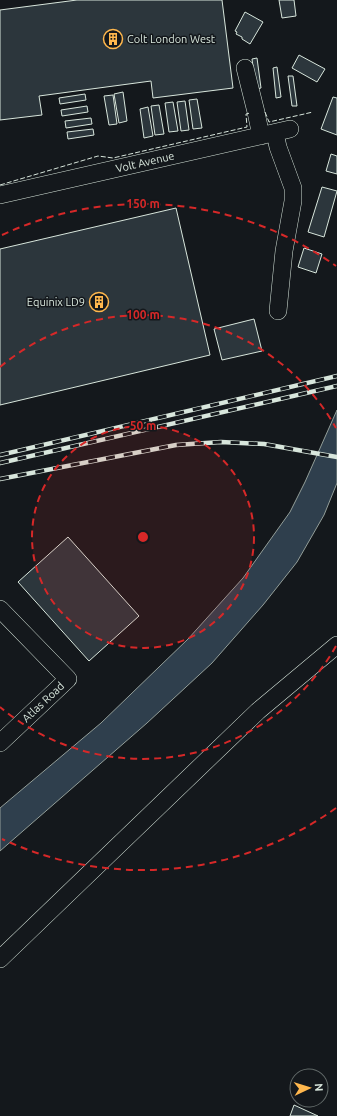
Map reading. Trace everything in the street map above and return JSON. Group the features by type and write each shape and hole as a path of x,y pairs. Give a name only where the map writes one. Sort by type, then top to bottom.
{"street":[{"path":"245,68 256,112 275,132 278,147 293,188 293,201 284,251 278,311"},
{"name":"Volt Avenue","path":"0,195 275,132"},
{"name":"Atlas Road","path":"0,609 68,679 0,743"},
{"path":"0,959 258,711 337,645"}],"water":[{"path":"337,410 337,483 324,515 297,562 263,605 212,663 147,723 0,851 0,808 101,723 188,639 243,578 290,512"}],"building":[{"name":"Colt London West","path":"77,0 222,0 233,88 153,98 151,81 39,96 42,115 0,120 0,10"},
{"path":"279,0 294,0 296,16 282,18"},
{"path":"245,12 263,22 250,44 236,34 237,32 235,31"},
{"path":"299,55 325,69 317,82 292,68"},
{"path":"257,58 261,88 256,89 252,59"},
{"path":"277,67 281,97 276,98 273,68"},
{"path":"288,76 293,76 297,106 292,106"},
{"path":"123,92 127,121 119,123 114,94"},
{"path":"85,94 86,100 60,104 59,98"},
{"path":"113,95 117,124 109,125 104,96"},
{"path":"333,97 337,98 337,135 321,129"},
{"path":"197,99 202,128 193,129 189,100"},
{"path":"185,101 189,130 181,131 177,102"},
{"path":"173,102 178,131 169,132 165,103"},
{"path":"159,105 164,134 155,135 151,106"},
{"path":"87,106 88,112 62,116 61,110"},
{"path":"148,107 153,136 144,138 140,109"},
{"path":"91,118 92,124 66,128 65,121"},
{"path":"93,129 94,135 68,139 67,132"},
{"path":"331,154 337,156 337,174 326,171"},
{"path":"322,187 337,191 324,237 308,232"},
{"name":"Equinix LD9","path":"176,208 210,355 0,405 0,249"},
{"path":"304,248 322,254 316,273 298,267"},
{"path":"254,319 262,351 222,360 214,329"},
{"path":"68,537 139,616 89,661 18,582"},
{"path":"293,1108 301,1108 318,1116 290,1116"}],"railway":[{"path":"0,455 337,376"},
{"path":"0,463 337,386"},
{"path":"0,479 176,445 221,442 264,444 337,457"}],"fence":[{"path":"265,112 269,122 313,112"},
{"path":"0,185 98,156 113,158 247,127 246,114 250,113"}],"place":[{"name":"Colt London West","path":"113,39"},
{"name":"Equinix LD9","path":"99,302"}]}
